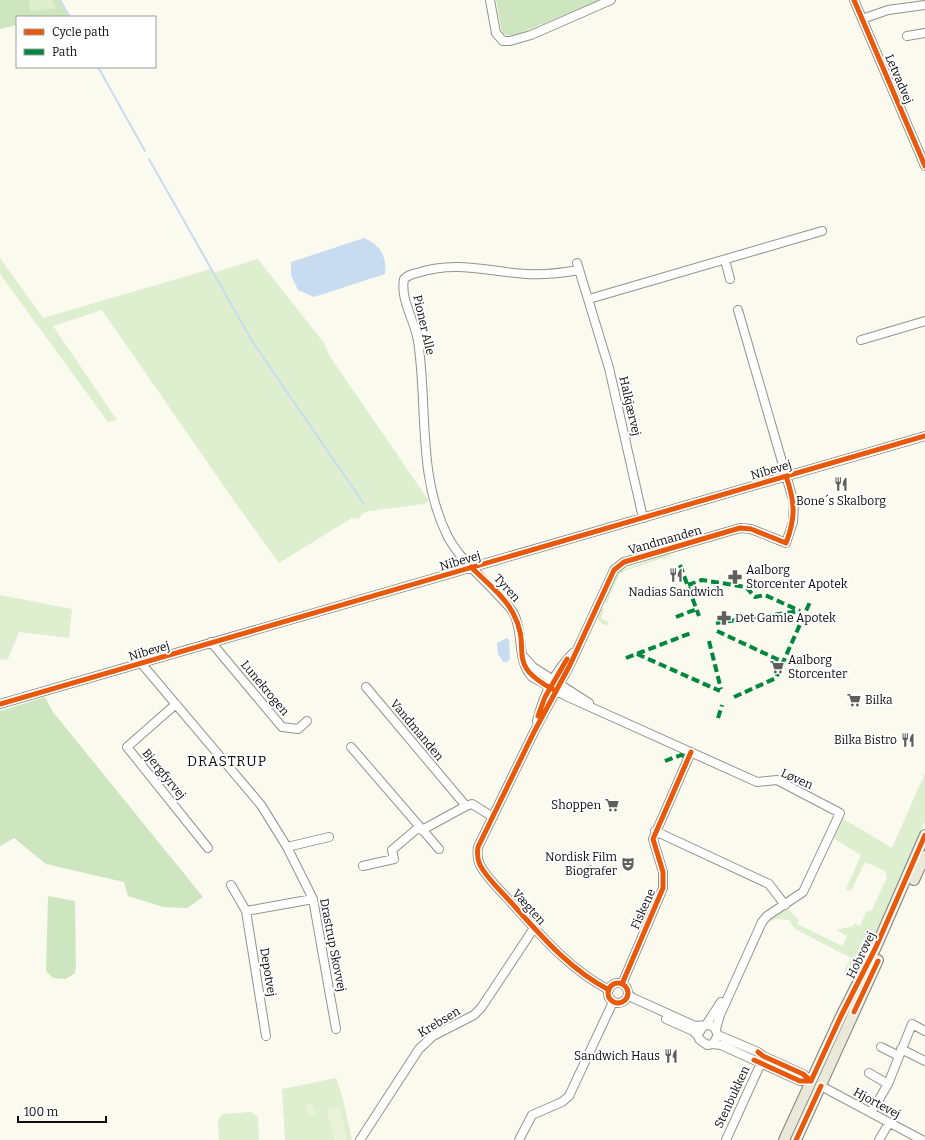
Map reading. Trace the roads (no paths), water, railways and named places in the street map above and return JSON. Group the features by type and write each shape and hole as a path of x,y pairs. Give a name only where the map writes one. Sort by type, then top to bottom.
{"main road":[{"name":"Hobrovej","path":"784,1140 841,1016 876,947 925,835"},
{"name":"Hobrovej","path":"796,1140 925,856"},
{"path":"811,1081 820,1086"}],"street":[{"path":"490,0 496,33 504,41 510,41 531,35 611,0"},
{"name":"Letvadvej","path":"854,0 925,166"},
{"path":"862,19 888,10 925,5"},
{"path":"907,36 925,34"},
{"path":"589,299 822,231"},
{"path":"725,260 730,279"},
{"name":"Pioner Alle","path":"471,568 448,536 437,509 431,486 424,444 421,360 417,339 405,296 404,279 407,276 425,270 460,266 526,274 553,274 578,267"},
{"name":"Halkjærvej","path":"578,267 609,368 643,518"},
{"name":"Nibevej","path":"738,310 786,476"},
{"path":"861,340 925,321"},
{"name":"Nibevej","path":"0,704 925,436"},
{"name":"Vandmanden","path":"493,817 534,732 540,708 555,686 575,651 614,570 624,562 740,528 751,529 786,543 793,522 794,503 786,476"},
{"name":"Tyren","path":"471,568 513,612 519,631 521,652 528,672 555,686"},
{"name":"Lunekrogen","path":"211,642 282,727 298,729 307,721"},
{"name":"Drastrup Skovvej","path":"141,663 261,806 287,847 312,899 336,1029"},
{"name":"Løven","path":"555,686 598,710 757,782 777,780 840,813 803,892 762,922 717,1022 717,1032"},
{"name":"Vandmanden","path":"366,687 466,806"},
{"name":"Bjergfyrvej","path":"176,704 127,747 208,848"},
{"path":"351,747 439,849"},
{"name":"Fiskene","path":"622,984 663,888 663,872 653,839 655,831 691,752"},
{"path":"363,866 394,859 392,850 421,828 466,806 472,804 493,817"},
{"name":"Vægten","path":"493,817 478,847 477,856 480,865 534,928 574,967 591,980 609,990"},
{"path":"655,831 770,884 785,905"},
{"path":"287,847 330,837"},
{"name":"Depotvej","path":"231,885 246,911 266,1036"},
{"path":"246,911 312,899"},
{"name":"Krebsen","path":"360,1140 419,1048 433,1036 474,1015 481,1008 534,928"},
{"path":"626,998 627,988 622,984 616,983 609,990 608,995 613,1002 619,1003 626,998 632,998 695,1026 712,1026 717,1032 758,1052 763,1056 803,1074 811,1081"},
{"name":"Løven","path":"705,1026 731,989"},
{"path":"626,998 693,1032 698,1036 703,1044 721,1045 800,1081 811,1081"},
{"path":"519,1140 532,1115 562,1102 569,1096 613,1002"},
{"path":"871,1113 888,1084 912,1024 925,1031"},
{"path":"698,1036 699,1031 705,1026"},
{"path":"713,1044 717,1032"},
{"path":"881,1047 925,1061"},
{"name":"Stenbukken","path":"726,1140 761,1063"},
{"path":"869,1073 888,1084"},
{"name":"Hjortevej","path":"820,1086 922,1140"},
{"path":"879,1140 889,1122"}],"water":[{"path":"364,238 375,244 382,252 385,262 385,274 314,297 298,290 291,275 291,262"},
{"path":"507,638 509,640 510,659 507,662 503,662 498,654 497,643"}],"waterway":[{"path":"60,0 69,16"},
{"path":"99,68 145,151"},
{"path":"149,159 252,341 364,504"}],"place":[{"name":"Bone´s Skalborg","path":"841,484"},
{"name":"Nadias Sandwich","path":"676,575"},
{"name":"Aalborg Storcenter Apotek","path":"735,577"},
{"name":"Det Gamle Apotek","path":"724,618"},
{"name":"Aalborg Storcenter","path":"777,667"},
{"name":"Bilka","path":"854,700"},
{"name":"Bilka Bistro","path":"908,740"},
{"name":"Shoppen","path":"612,805"},
{"name":"Nordisk Film Biografer","path":"628,864"},
{"name":"Sandwich Haus","path":"671,1056"}],"district":[{"name":"DRASTRUP","path":"227,761"}]}
